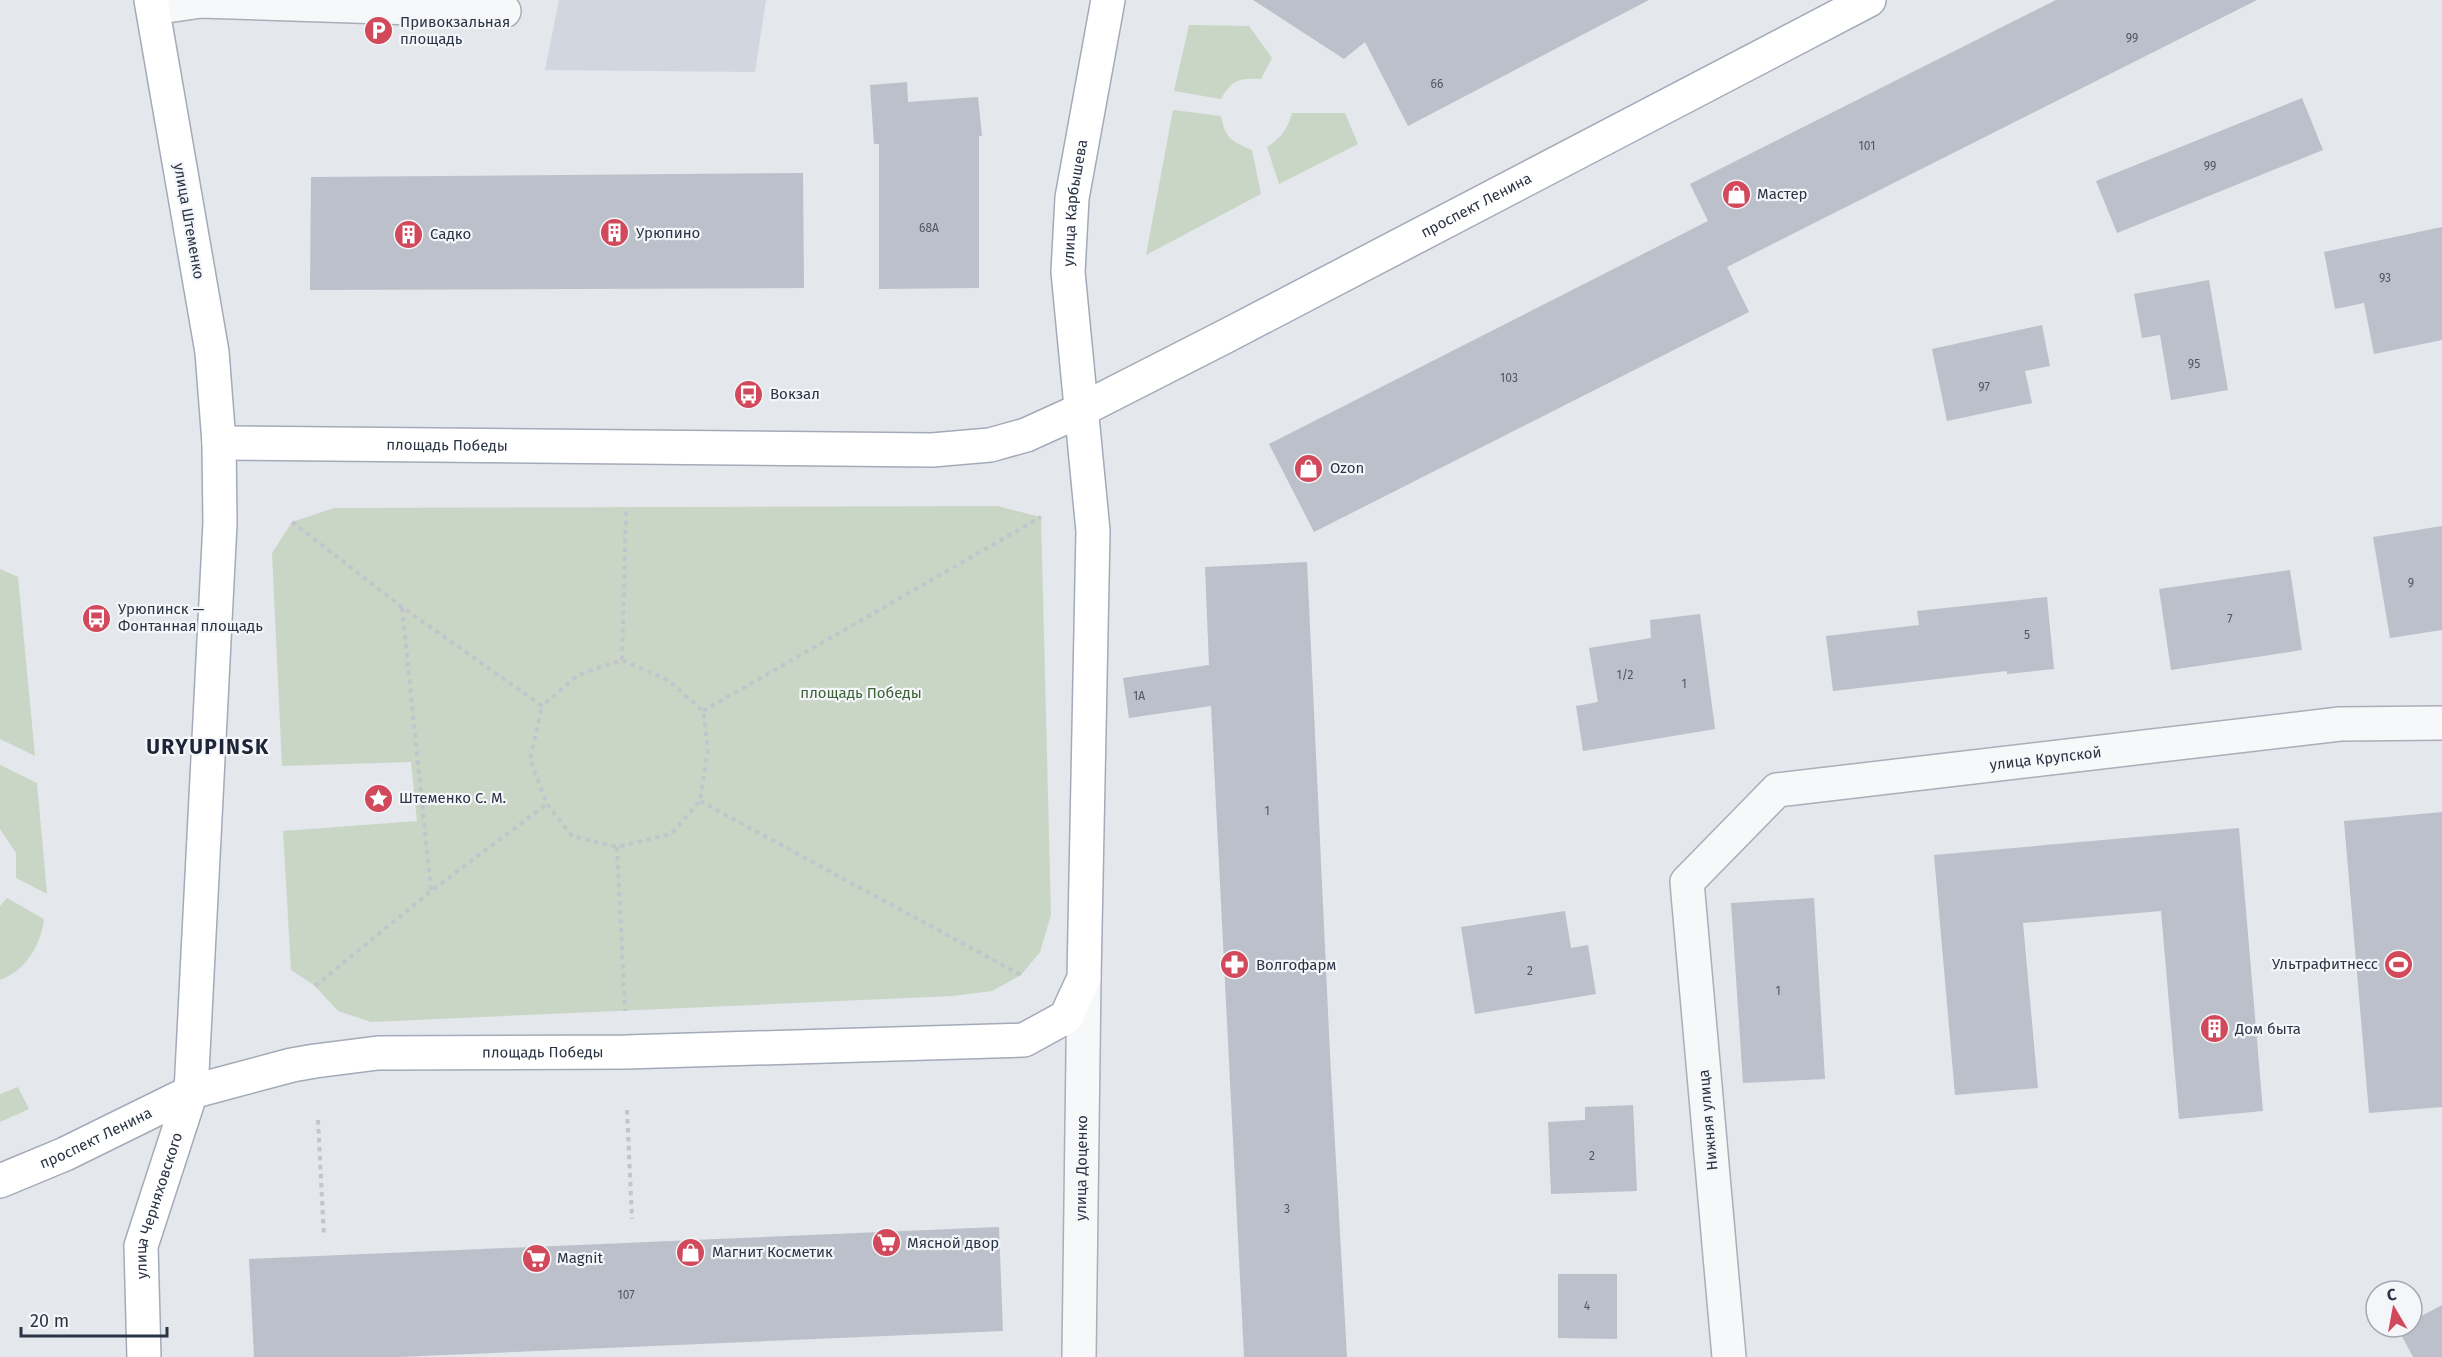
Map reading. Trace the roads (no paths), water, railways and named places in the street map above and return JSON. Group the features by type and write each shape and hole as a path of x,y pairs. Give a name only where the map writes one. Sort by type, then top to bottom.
{"main road":[{"name":"улица Карбышева","path":"1081,410 1068,272 1072,198 1108,0"},
{"name":"проспект Ленина","path":"1081,410 1869,0"},
{"name":"улица Штеменко","path":"152,4 212,352 219,443"},
{"name":"площадь Победы","path":"191,1092 292,1065 378,1053 626,1052 1024,1040 1066,1017 1084,978 1093,531 1081,410 1026,435 990,445 932,450 219,443"},
{"path":"191,1092 220,523 219,443"},
{"name":"проспект Ленина","path":"0,1180 65,1154 191,1092"},
{"name":"улица Черняховского","path":"144,1357 141,1246 191,1092"}],"street":[{"path":"152,4 201,1 504,11"},
{"name":"улица Крупской","path":"1687,882 1777,790 2340,724 2442,723"},
{"name":"Нижняя улица","path":"1687,882 1728,1357"},
{"name":"улица Доценко","path":"1078,1357 1084,978"}],"place":[{"name":"Привокзальная площадь","path":"379,31"},
{"name":"Мастер","path":"1736,194"},
{"name":"Урюпино","path":"615,233"},
{"name":"Садко","path":"409,234"},
{"name":"Вокзал","path":"749,394"},
{"name":"Ozon","path":"1309,468"},
{"name":"Урюпинск — Фонтанная площадь","path":"97,618"},
{"name":"Штеменко С. М.","path":"378,798"},
{"name":"Ультрафитнесс","path":"2399,964"},
{"name":"Волгофарм","path":"1235,965"},
{"name":"Дом быта","path":"2214,1029"},
{"name":"Мясной двор","path":"886,1243"},
{"name":"Магнит Косметик","path":"691,1252"},
{"name":"Magnit","path":"536,1258"}],"district":[{"name":"URYUPINSK","path":"208,747"}]}
